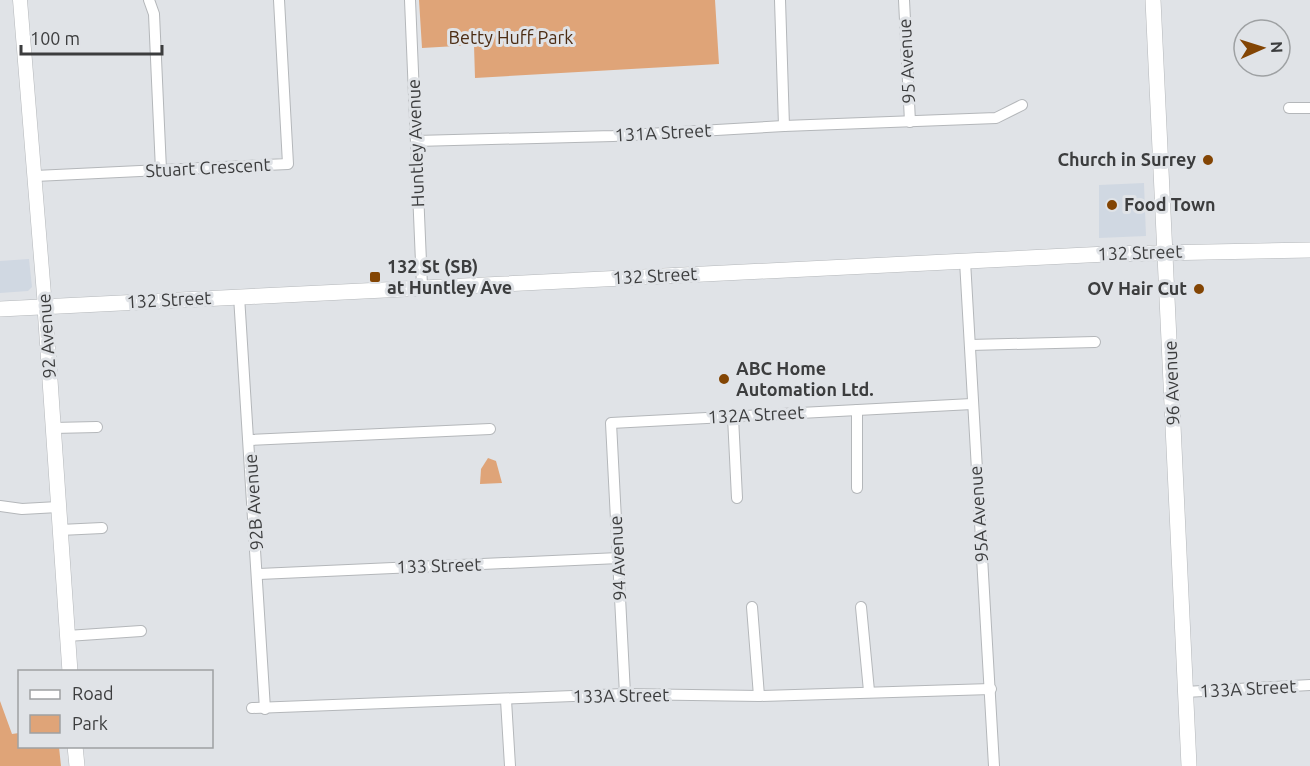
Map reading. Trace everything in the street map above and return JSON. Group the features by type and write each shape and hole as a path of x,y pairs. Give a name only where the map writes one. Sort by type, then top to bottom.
{"main road":[{"name":"96 Avenue","path":"1153,0 1189,766"},
{"name":"132 Street","path":"0,309 422,286 965,261 1166,252 1310,250"},
{"name":"92 Avenue","path":"45,307 70,670"},
{"path":"75,748 77,766"}],"street":[{"name":"92 Avenue","path":"20,0 45,307"},
{"path":"149,0 154,14 161,170"},
{"name":"Stuart Crescent","path":"35,176 288,164 279,0"},
{"name":"Huntley Avenue","path":"410,0 422,286"},
{"path":"780,0 784,126"},
{"name":"95 Avenue","path":"904,0 910,122"},
{"name":"131A Street","path":"416,141 613,136 784,126 996,118 1022,105"},
{"path":"1289,108 1310,108"},
{"name":"95A Avenue","path":"965,261 994,766"},
{"name":"92B Avenue","path":"239,296 250,440 265,709"},
{"path":"970,345 1095,342"},
{"name":"132A Street","path":"611,423 972,404"},
{"path":"857,410 857,488"},
{"path":"733,417 737,498"},
{"name":"94 Avenue","path":"611,423 625,694"},
{"path":"53,428 97,427"},
{"path":"250,440 490,429"},
{"path":"0,506 15,509 58,507"},
{"path":"60,530 102,528"},
{"name":"133 Street","path":"258,574 619,558"},
{"path":"752,607 759,696"},
{"path":"861,608 869,691"},
{"path":"67,636 141,630"},
{"name":"133A Street","path":"1185,692 1310,685"},
{"name":"133A Street","path":"252,708 625,694 759,696 991,689"},
{"path":"506,700 510,766"}],"shaded area":[{"path":"1144,183 1146,236 1099,238 1099,185"},
{"path":"29,259 32,287 28,291 0,293 0,261"}],"green space":[{"name":"Betty Huff Park","path":"419,0 715,0 719,64 475,78 474,45 422,48"},
{"path":"488,458 496,461 502,483 480,484 481,469"},
{"path":"0,701 12,734 18,733 18,748 59,748 61,766 0,766"}],"place":[{"name":"Church in Surrey","path":"1208,160"},
{"name":"Food Town","path":"1112,205"},
{"name":"132 St (SB) at Huntley Ave","path":"375,277"},
{"name":"OV Hair Cut","path":"1199,289"},
{"name":"ABC Home Automation Ltd.","path":"724,379"}]}
